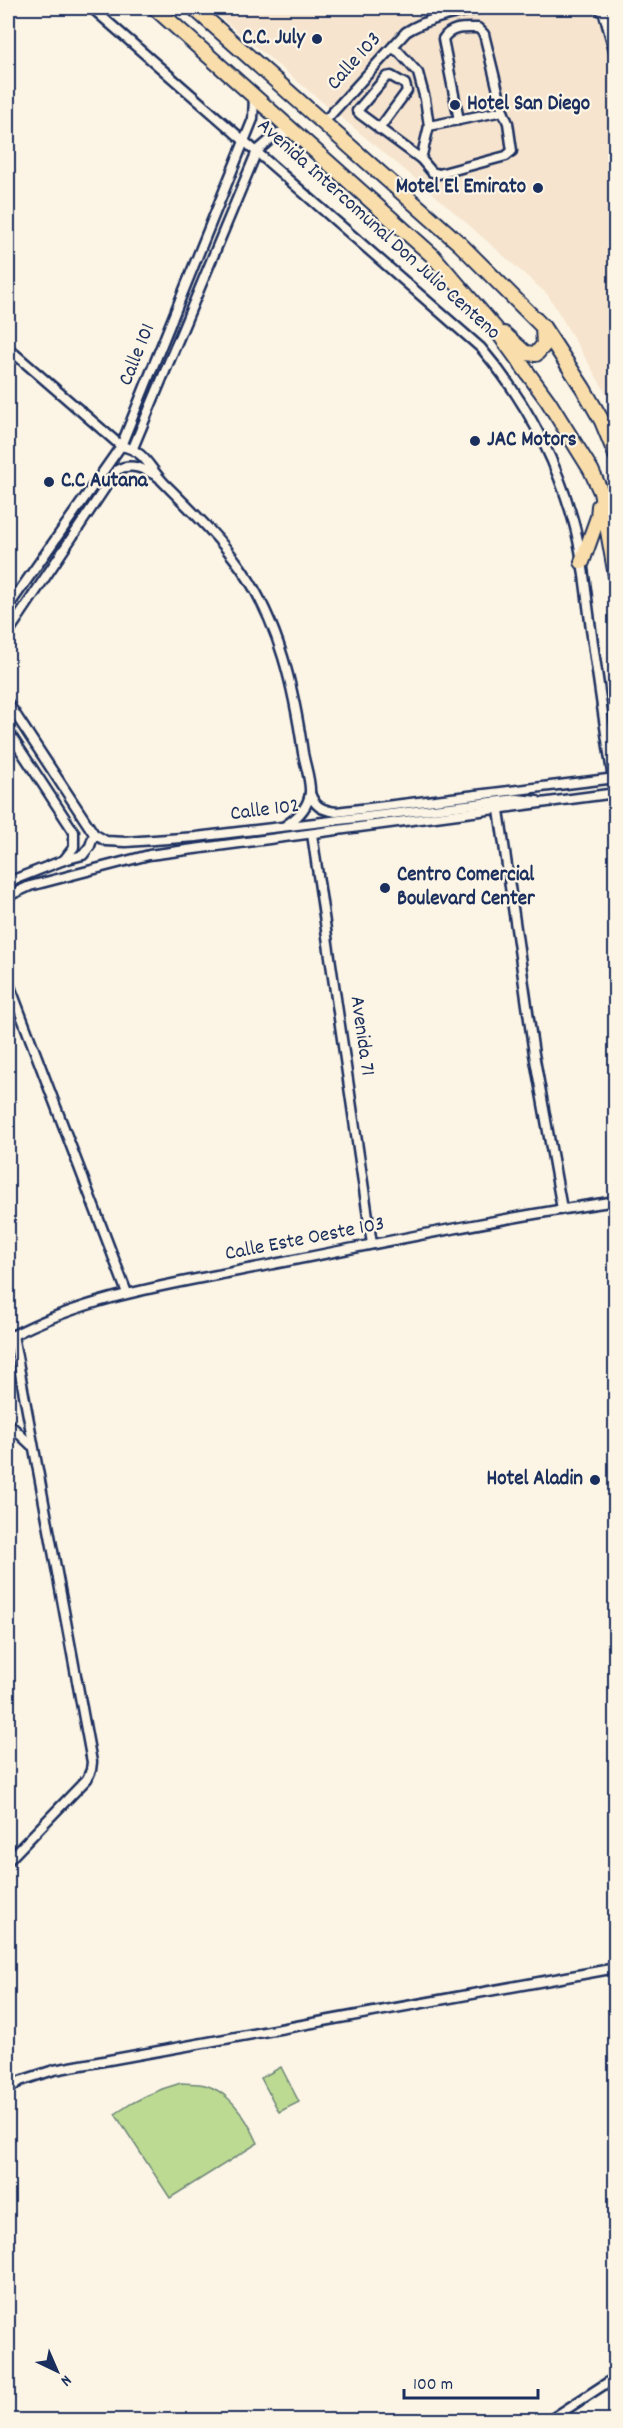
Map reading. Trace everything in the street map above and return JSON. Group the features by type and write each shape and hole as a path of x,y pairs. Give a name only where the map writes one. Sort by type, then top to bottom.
{"main road":[{"name":"Avenida Intercomunal Don Julio Centeno","path":"155,8 253,93 433,256 495,328 548,401 591,470 601,492 615,576"},
{"name":"Avenida Intercomunal Don Julio Centeno","path":"194,8 460,244 543,327 583,388 602,422 615,455"},
{"path":"495,328 530,354 536,354 544,345 543,327"},
{"path":"582,562 598,517 601,492"}],"street":[{"name":"Avenida Intercomunal Don Julio Centeno","path":"92,8 481,348 498,367 541,436 562,484 574,522 614,778"},
{"name":"Calle 103","path":"323,123 406,32 415,26 483,8"},
{"path":"599,8 604,14 615,57"},
{"path":"379,129 407,91 405,84 391,76 386,77 357,108 360,114 379,129 421,159 432,172 439,174 506,156 512,151 508,123 484,34 478,28 456,28 447,32 443,39 459,120"},
{"path":"392,48 399,52 418,73 429,126 421,159"},
{"name":"Calle 101","path":"8,608 121,446 253,119 253,93"},
{"path":"429,126 503,111"},
{"name":"Calle 101","path":"134,448 257,151 278,133 297,134"},
{"path":"8,348 121,446 134,448 143,456 242,569 277,638 297,712 310,793 302,812 284,827"},
{"path":"602,422 615,426"},
{"path":"8,633 117,470 124,465 134,466 145,469 160,478"},
{"path":"8,608 19,615"},
{"path":"8,703 94,834 90,846 83,855 8,882"},
{"path":"10,734 31,738"},
{"path":"10,734 74,832 74,847 64,860"},
{"name":"Calle 102","path":"310,793 314,803 322,810 336,812 614,778"},
{"path":"614,794 615,815"},
{"name":"Calle 102","path":"8,896 30,886 149,855 499,810 546,801 614,794"},
{"name":"Calle 102","path":"94,834 106,840 126,842 196,837 517,799 546,801"},
{"path":"499,810 534,1054 562,1209"},
{"name":"Avenida 71","path":"312,834 372,1244"},
{"path":"8,981 127,1293"},
{"name":"Calle Este Oeste 103","path":"10,1337 51,1316 127,1293 372,1244 615,1201"},
{"path":"8,1861 87,1779 92,1762 10,1337"},
{"path":"8,1423 32,1446"},
{"path":"8,2090 20,2081 54,2070 615,1968"},
{"path":"550,2421 615,2377"}],"shaded area":[{"path":"209,8 615,8 615,408 548,295 430,191"}],"green space":[{"path":"281,2067 299,2102 279,2112 261,2078"},
{"path":"181,2083 205,2085 223,2094 244,2117 258,2143 170,2198 115,2114 146,2095"}],"place":[{"name":"C.C. July","path":"317,39"},
{"name":"Hotel San Diego","path":"455,105"},
{"name":"Motel El Emirato","path":"538,188"},
{"name":"JAC Motors","path":"475,441"},
{"name":"C.C Autana","path":"49,482"},
{"name":"Centro Comercial Boulevard Center","path":"385,888"},
{"name":"Hotel Aladin","path":"595,1480"}]}
